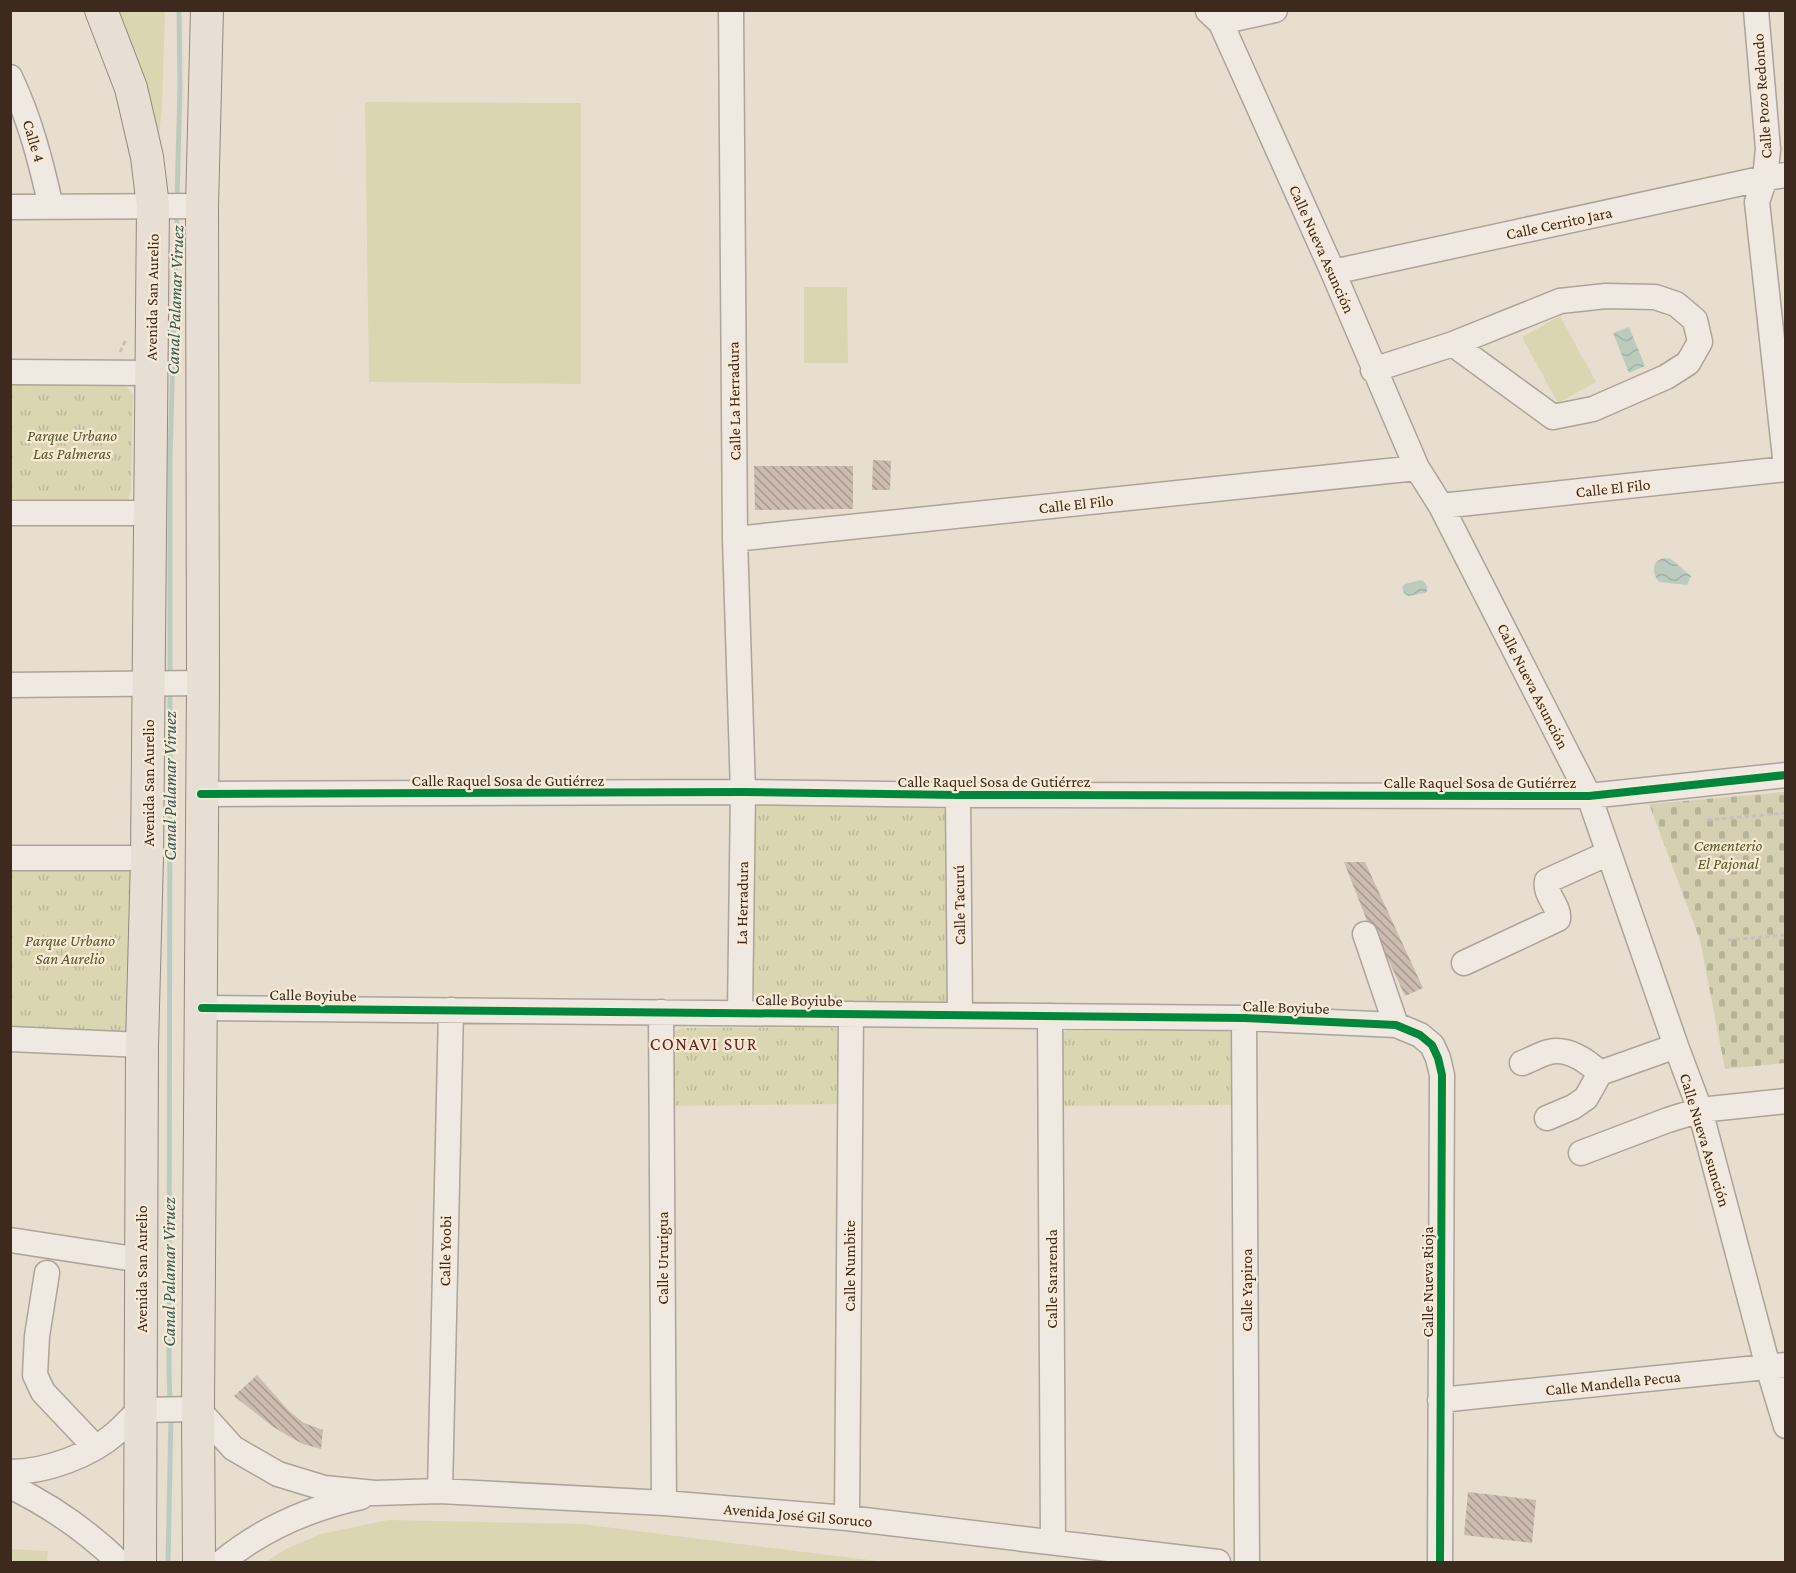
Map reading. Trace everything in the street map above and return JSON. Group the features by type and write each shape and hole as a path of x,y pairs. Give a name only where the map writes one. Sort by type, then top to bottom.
{"main road":[{"name":"Avenida San Aurelio","path":"101,10 131,88 158,206 151,373 150,513 154,683 142,1045 141,1260 145,1410 140,1563"},
{"path":"199,1563 193,1409 202,1008 201,794 197,682 196,206 207,10"}],"street":[{"name":"Calle La Herradura","path":"730,10 735,539 744,792"},
{"path":"1214,14 1275,10"},
{"name":"Calle Pozo Redondo","path":"1756,10 1768,149 1775,176 1757,202 1785,468"},
{"name":"Calle Nueva Asunción","path":"1214,14 1333,272 1373,370 1417,468 1441,506 1589,796 1700,1110 1777,1366 1785,1426"},
{"name":"Calle 4","path":"10,77 20,98 38,151 51,207"},
{"name":"Calle Cerrito Jara","path":"1333,272 1775,176"},
{"path":"10,207 196,206"},
{"path":"1373,370 1453,344 1560,301 1606,296 1654,297 1676,303 1695,320 1700,342 1688,363 1666,377 1593,409 1553,417 1453,344"},
{"path":"10,372 151,373"},
{"name":"Calle El Filo","path":"735,539 1417,468"},
{"name":"Calle El Filo","path":"1441,506 1785,468"},
{"path":"10,513 150,513"},
{"path":"10,685 197,682"},
{"name":"Calle Raquel Sosa de Gutiérrez","path":"201,794 744,792 958,795 1589,796 1785,775"},
{"name":"La Herradura","path":"740,1013 744,792"},
{"name":"Calle Tacurú","path":"958,795 960,1015"},
{"path":"1464,963 1558,919 1558,913 1546,888 1547,881 1609,853"},
{"path":"10,858 147,858"},
{"path":"1365,934 1396,1025"},
{"name":"Calle Boyiube","path":"202,1008 1244,1018 1396,1025"},
{"name":"Calle Yoobi","path":"440,1491 450,1010"},
{"name":"Calle Ururigua","path":"661,1012 664,1503"},
{"name":"Calle Numbite","path":"847,1518 851,1014"},
{"name":"Calle Sararenda","path":"1050,1016 1053,1542"},
{"name":"Calle Yapiroa","path":"1244,1018 1247,1563"},
{"name":"Calle Nueva Rioja","path":"1396,1025 1420,1035 1432,1045 1442,1075 1440,1563"},
{"path":"10,1039 142,1045"},
{"path":"1546,1118 1574,1107 1586,1098 1599,1073 1676,1046"},
{"path":"1522,1063 1551,1051 1574,1054 1588,1062 1599,1073"},
{"path":"1581,1153 1700,1110 1785,1101"},
{"path":"10,1240 141,1260"},
{"path":"47,1273 37,1336 35,1375 43,1392 96,1447"},
{"name":"Calle Mandella Pecua","path":"1440,1400 1777,1366"},
{"path":"10,1472 51,1467 85,1454 114,1435 145,1410 193,1409"},
{"name":"Avenida José Gil Soruco","path":"193,1409 233,1448 278,1474 324,1488 375,1493 440,1491 664,1503 847,1518 1218,1563"},
{"path":"10,1486 81,1531 119,1563"},
{"name":"Avenida José Gil Soruco","path":"222,1563 263,1534 299,1516 375,1493"}],"path":[{"path":"1707,820 1785,813"},
{"path":"1728,940 1785,935"}],"green space":[{"path":"114,11 165,11 159,135"},
{"path":"365,102 581,103 581,384 369,382"},
{"path":"804,287 847,287 848,363 804,363"},
{"path":"1560,316 1596,382 1558,403 1522,337"},
{"name":"Parque Urbano Las Palmeras","path":"11,383 115,383 125,385 133,394 131,491 128,501 11,505"},
{"name":"Cementerio El Pajonal","path":"1785,792 1785,1063 1725,1069 1700,940 1649,804"},
{"path":"760,802 947,809 948,1006 760,1005 754,994 752,816 754,808"},
{"name":"Parque Urbano San Aurelio","path":"10,869 130,870 129,1035 11,1029"},
{"path":"1217,1025 1227,1029 1232,1035 1232,1105 1056,1106 1061,1033 1068,1030"},
{"path":"827,1027 836,1029 843,1039 844,1104 665,1106 668,1037 673,1032 682,1028"},
{"path":"388,1520 581,1524 885,1562 266,1562 286,1549 321,1534"},
{"path":"10,1549 48,1551 47,1562 11,1562"}],"water":[{"path":"1629,327 1645,366 1629,373 1613,333"},
{"path":"1665,558 1671,559 1691,576 1687,585 1659,582 1654,567 1657,561"},
{"path":"1421,580 1427,586 1425,593 1408,596 1404,593 1402,587 1405,584"}],"building":[{"path":"873,460 891,461 890,490 872,490"},
{"path":"754,466 853,466 853,509 755,510"},
{"path":"1344,862 1365,862 1423,988 1405,996 1383,948 1378,949"},
{"path":"257,1375 289,1411 304,1423 323,1430 321,1449 303,1444 290,1437 234,1396"},
{"path":"1468,1492 1536,1500 1532,1543 1464,1535"}],"waterway":[{"name":"Canal Palamar Viruez","path":"177,199 180,87 179,10"},
{"name":"Canal Palamar Viruez","path":"170,676 170,459 177,211"},
{"name":"Canal Palamar Viruez","path":"170,688 170,1402"},
{"name":"Canal Palamar Viruez","path":"168,1562 171,1414"}],"cycle path":[{"path":"201,794 743,792 958,795 1589,796 1786,775"},
{"path":"202,1008 1244,1018 1396,1025 1420,1035 1432,1045 1442,1075 1440,1562"}],"district":[{"name":"CONAVI SUR","path":"704,1044"}]}
